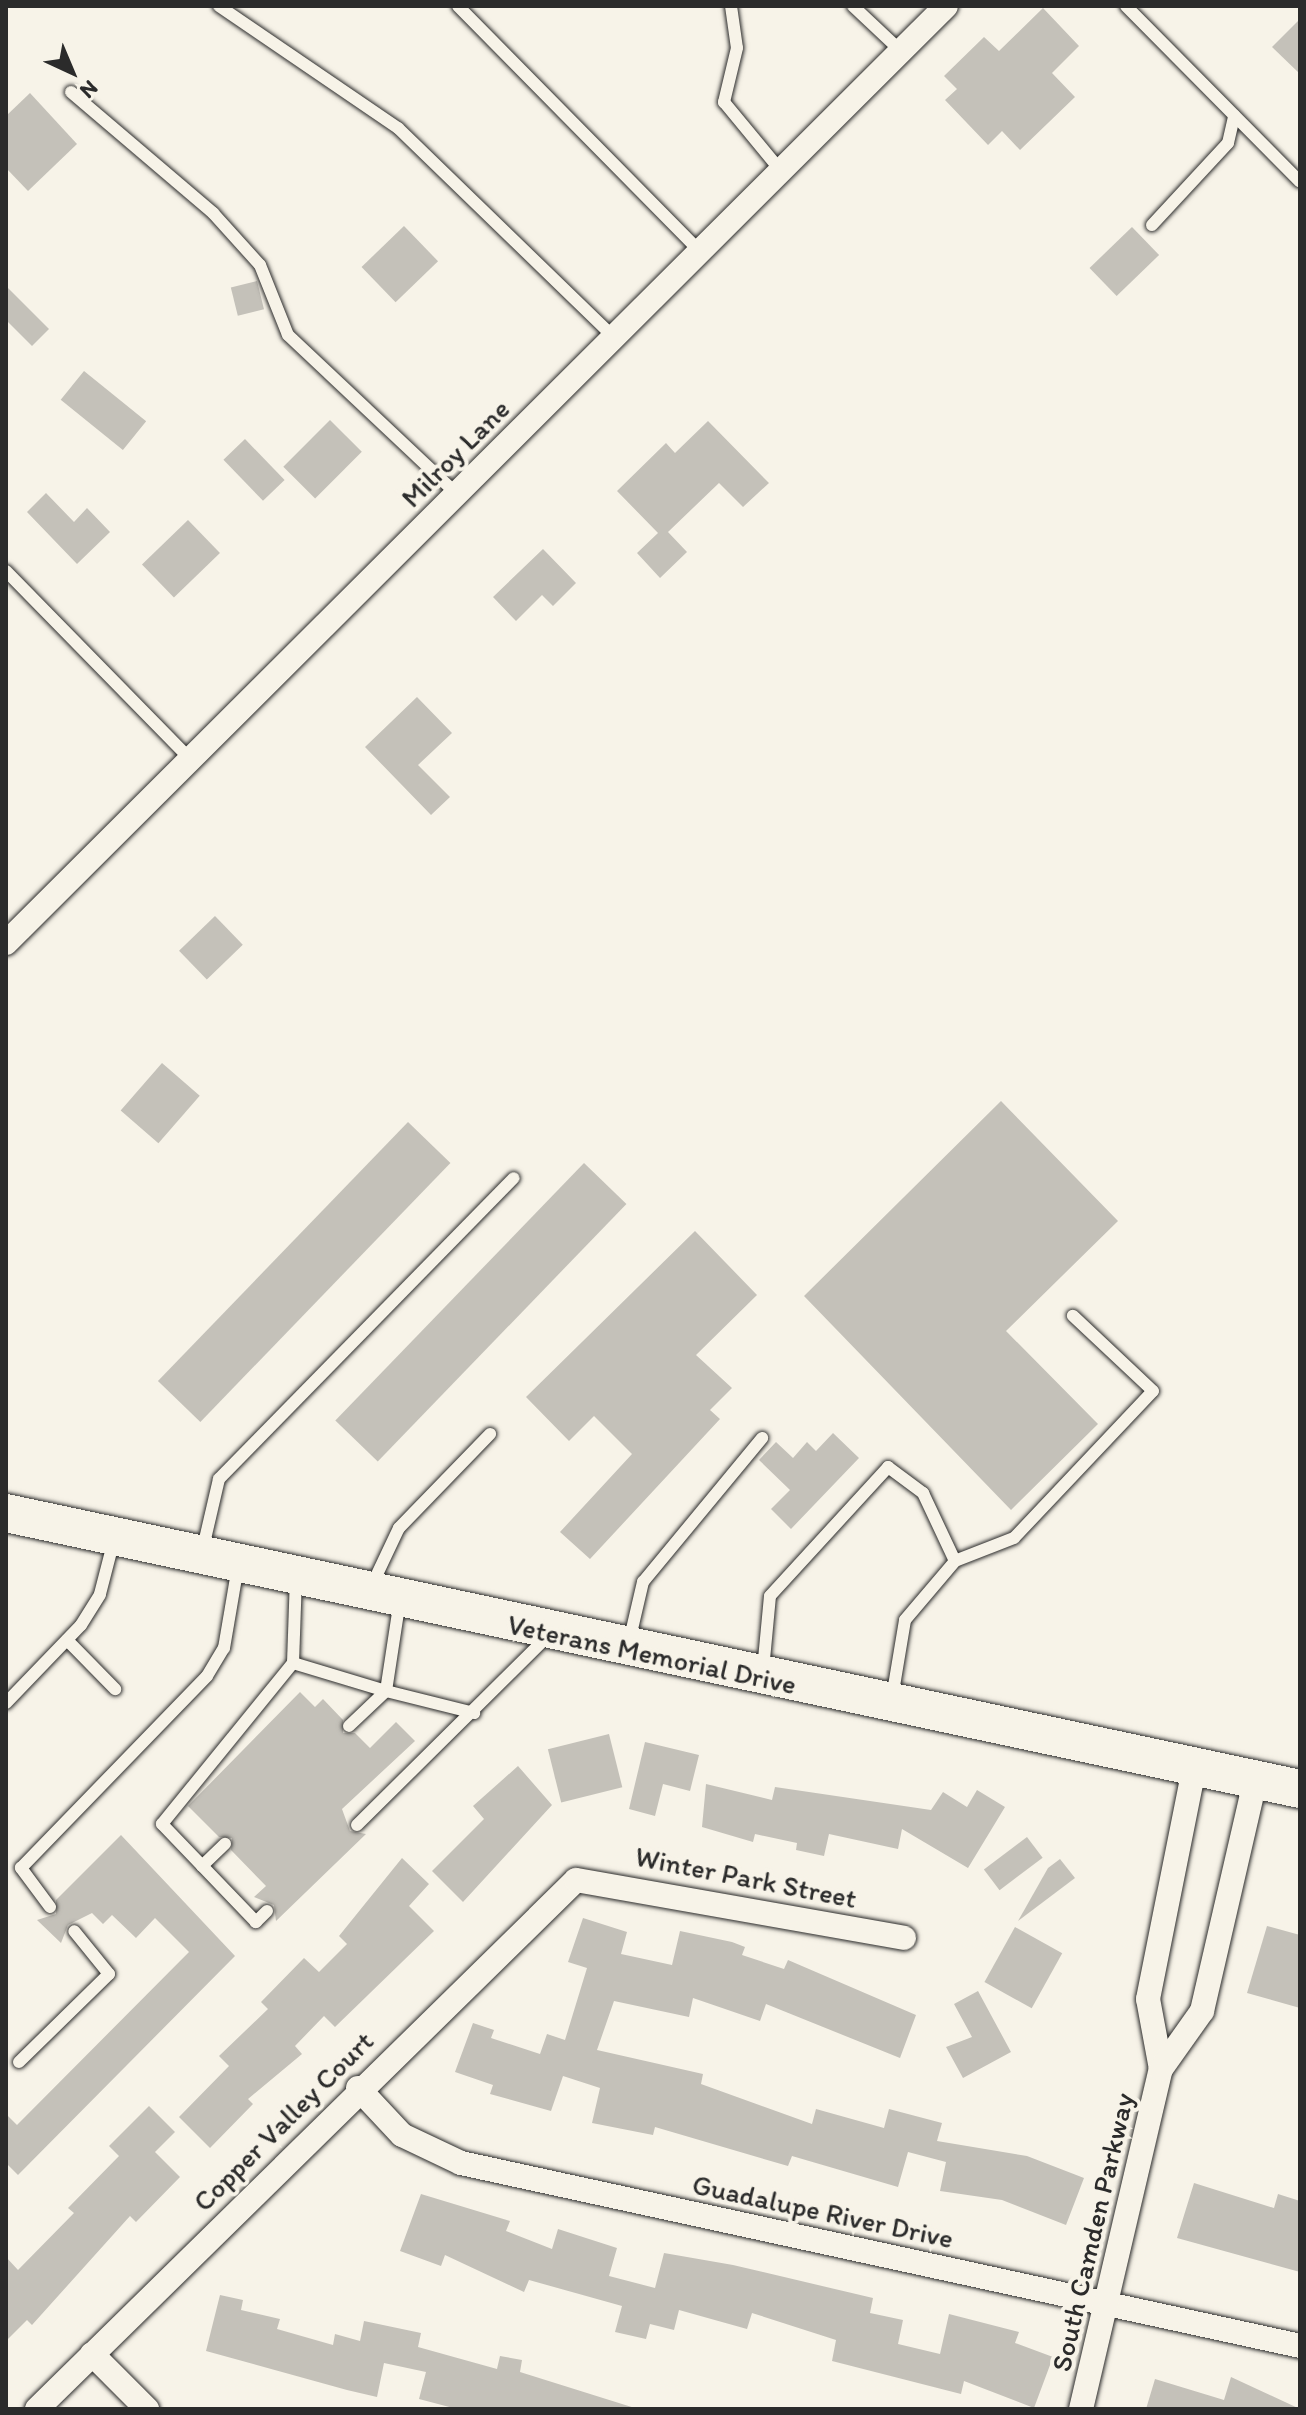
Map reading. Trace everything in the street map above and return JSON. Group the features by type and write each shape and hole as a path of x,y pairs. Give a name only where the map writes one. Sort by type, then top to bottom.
{"main road":[{"name":"Veterans Memorial Drive","path":"6,1513 627,1649 890,1705 1195,1764 1300,1789"}],"street":[{"name":"Milroy Lane","path":"6,943 946,6"},
{"name":"South Camden Parkway","path":"1161,2069 1148,1999 1195,1764"},
{"name":"South Camden Parkway","path":"1081,2409 1161,2069 1202,2011 1256,1778"},
{"name":"Winter Park Street","path":"576,1880 904,1938"},
{"name":"Copper Valley Court","path":"37,2409 358,2088 576,1880"},
{"name":"Guadalupe River Drive","path":"358,2088 402,2135 437,2156 1300,2346"},
{"path":"92,2354 147,2409"}],"lane":[{"path":"219,6 398,128 614,337"},
{"path":"458,6 700,251"},
{"path":"731,6 737,48 724,102 781,171"},
{"path":"853,6 901,51"},
{"path":"1126,6 1300,182"},
{"path":"71,92 213,213 260,265 288,335 457,494"},
{"path":"1152,225 1228,143 1234,116"},
{"path":"6,571 191,760"},
{"path":"201,1555 219,1479 514,1178"},
{"path":"890,1705 905,1620 955,1561 1014,1538 1153,1391 1073,1316"},
{"path":"349,1726 386,1691 385,1595 399,1528 490,1434"},
{"path":"627,1649 643,1582 762,1438"},
{"path":"763,1677 770,1596 888,1467 923,1493 955,1561"},
{"path":"6,1703 67,1640 100,1594 115,1537"},
{"path":"50,1907 21,1868 207,1676 224,1648 238,1563"},
{"path":"267,1911 256,1922 162,1824 293,1663 296,1575"},
{"path":"357,1825 474,1713 551,1632"},
{"path":"67,1640 115,1689"},
{"path":"293,1663 474,1713"},
{"path":"6,1683 16,1693"},
{"path":"202,1866 225,1844"},
{"path":"19,2062 109,1974 74,1931"}],"building":[{"path":"1043,8 1079,46 1052,73 1075,97 1020,150 1002,131 988,145 945,100 957,89 944,76 984,37 999,51"},
{"path":"1300,19 1300,74 1272,47"},
{"path":"30,93 77,144 28,191 6,168 6,116"},
{"path":"404,226 438,261 396,302 362,267"},
{"path":"1132,227 1159,255 1117,296 1090,268"},
{"path":"257,281 264,309 238,316 231,288"},
{"path":"6,286 49,329 32,346 6,320"},
{"path":"84,371 146,421 123,450 61,400"},
{"path":"330,420 362,452 315,498 283,467"},
{"path":"708,421 769,483 743,507 719,483 668,532 687,552 660,578 637,553 658,533 617,491 666,443 675,453"},
{"path":"245,439 285,480 263,501 223,460"},
{"path":"46,493 74,522 87,508 110,532 77,564 27,512"},
{"path":"188,520 220,553 174,598 142,564"},
{"path":"543,549 576,583 553,606 542,595 516,621 493,597"},
{"path":"417,697 452,733 418,765 450,797 431,815 365,747"},
{"path":"215,916 243,945 207,980 179,951"},
{"path":"162,1063 200,1096 158,1143 121,1111"},
{"path":"1001,1101 1118,1221 1006,1331 1098,1424 1011,1510 804,1296"},
{"path":"408,1122 450,1163 200,1422 158,1381"},
{"path":"584,1163 626,1204 378,1462 335,1421"},
{"path":"695,1231 757,1295 696,1355 732,1388 710,1410 720,1419 590,1559 560,1532 632,1454 594,1416 569,1441 526,1397"},
{"path":"833,1433 859,1458 791,1529 771,1509 790,1490 759,1460 776,1442 793,1458 807,1442 816,1451"},
{"path":"300,1692 315,1707 323,1699 343,1720 343,1733 355,1733 370,1748 396,1722 415,1741 342,1809 350,1831 366,1834 276,1921 274,1905 254,1897 266,1886 231,1850 232,1838 219,1837 188,1806"},
{"path":"609,1734 622,1787 561,1803 548,1749"},
{"path":"645,1742 699,1755 690,1791 663,1784 655,1816 629,1809"},
{"path":"518,1766 552,1805 463,1902 432,1871 484,1819 473,1806"},
{"path":"706,1784 772,1800 775,1787 931,1810 943,1792 967,1807 977,1790 1005,1807 968,1868 902,1829 898,1849 829,1834 824,1856 796,1850 797,1843 755,1834 753,1842 702,1827"},
{"path":"121,1835 235,1956 18,2175 6,2163 6,2114 17,2125 189,1952 155,1918 136,1938 112,1915 103,1924 92,1913 68,1925 61,1943 37,1920 56,1914 56,1900"},
{"path":"1027,1837 1043,1858 1000,1890 984,1869"},
{"path":"402,1858 429,1884 409,1906 434,1931 335,2027 324,2016 295,2046 302,2054 248,2099 253,2104 210,2148 179,2117 229,2066 219,2056 268,2009 261,2002 304,1958 319,1972 347,1944 339,1936"},
{"path":"1060,1859 1075,1878 1018,1921 1048,1868"},
{"path":"583,1918 627,1932 621,1954 672,1965 680,1931 732,1942 745,1947 742,1955 784,1969 788,1960 916,2015 900,2058 766,2004 760,2021 693,1998 689,2017 614,2001 597,2050 703,2074 701,2084 812,2124 816,2109 884,2128 889,2109 942,2123 937,2141 1027,2156 1084,2178 1066,2225 1002,2200 940,2191 946,2162 908,2152 898,2187 792,2156 788,2166 655,2127 653,2135 592,2123 600,2088 563,2076 551,2111 490,2094 493,2085 455,2072 473,2023 494,2030 491,2038 540,2054 547,2034 565,2040 587,1968 568,1962"},
{"path":"1267,1926 1300,1935 1300,2008 1247,1993"},
{"path":"1015,1927 1062,1953 1032,2008 984,1982"},
{"path":"978,1991 1011,2052 963,2078 946,2047 972,2037 954,2004"},
{"path":"149,2106 175,2132 155,2152 180,2177 136,2222 130,2216 32,2325 27,2320 6,2341 6,2257 18,2270 74,2213 68,2208 119,2156 109,2146"},
{"path":"1194,2183 1274,2208 1278,2194 1300,2201 1300,2272 1177,2238"},
{"path":"421,2194 510,2221 506,2231 552,2249 558,2229 617,2248 609,2276 655,2288 664,2253 733,2265 873,2298 870,2313 903,2320 898,2344 940,2354 949,2314 1019,2332 1015,2343 1053,2357 1034,2408 964,2381 961,2394 832,2361 836,2340 752,2313 747,2329 679,2310 674,2330 650,2324 646,2339 615,2332 622,2306 529,2280 524,2292 445,2255 441,2266 400,2251"},
{"path":"220,2295 243,2300 241,2310 280,2319 277,2329 333,2345 335,2334 360,2341 364,2321 421,2333 418,2347 497,2369 500,2356 522,2360 520,2372 638,2409 457,2409 419,2399 426,2372 384,2363 377,2397 347,2390 206,2351"},
{"path":"1231,2377 1300,2409 1146,2409 1155,2379 1224,2400"}]}
